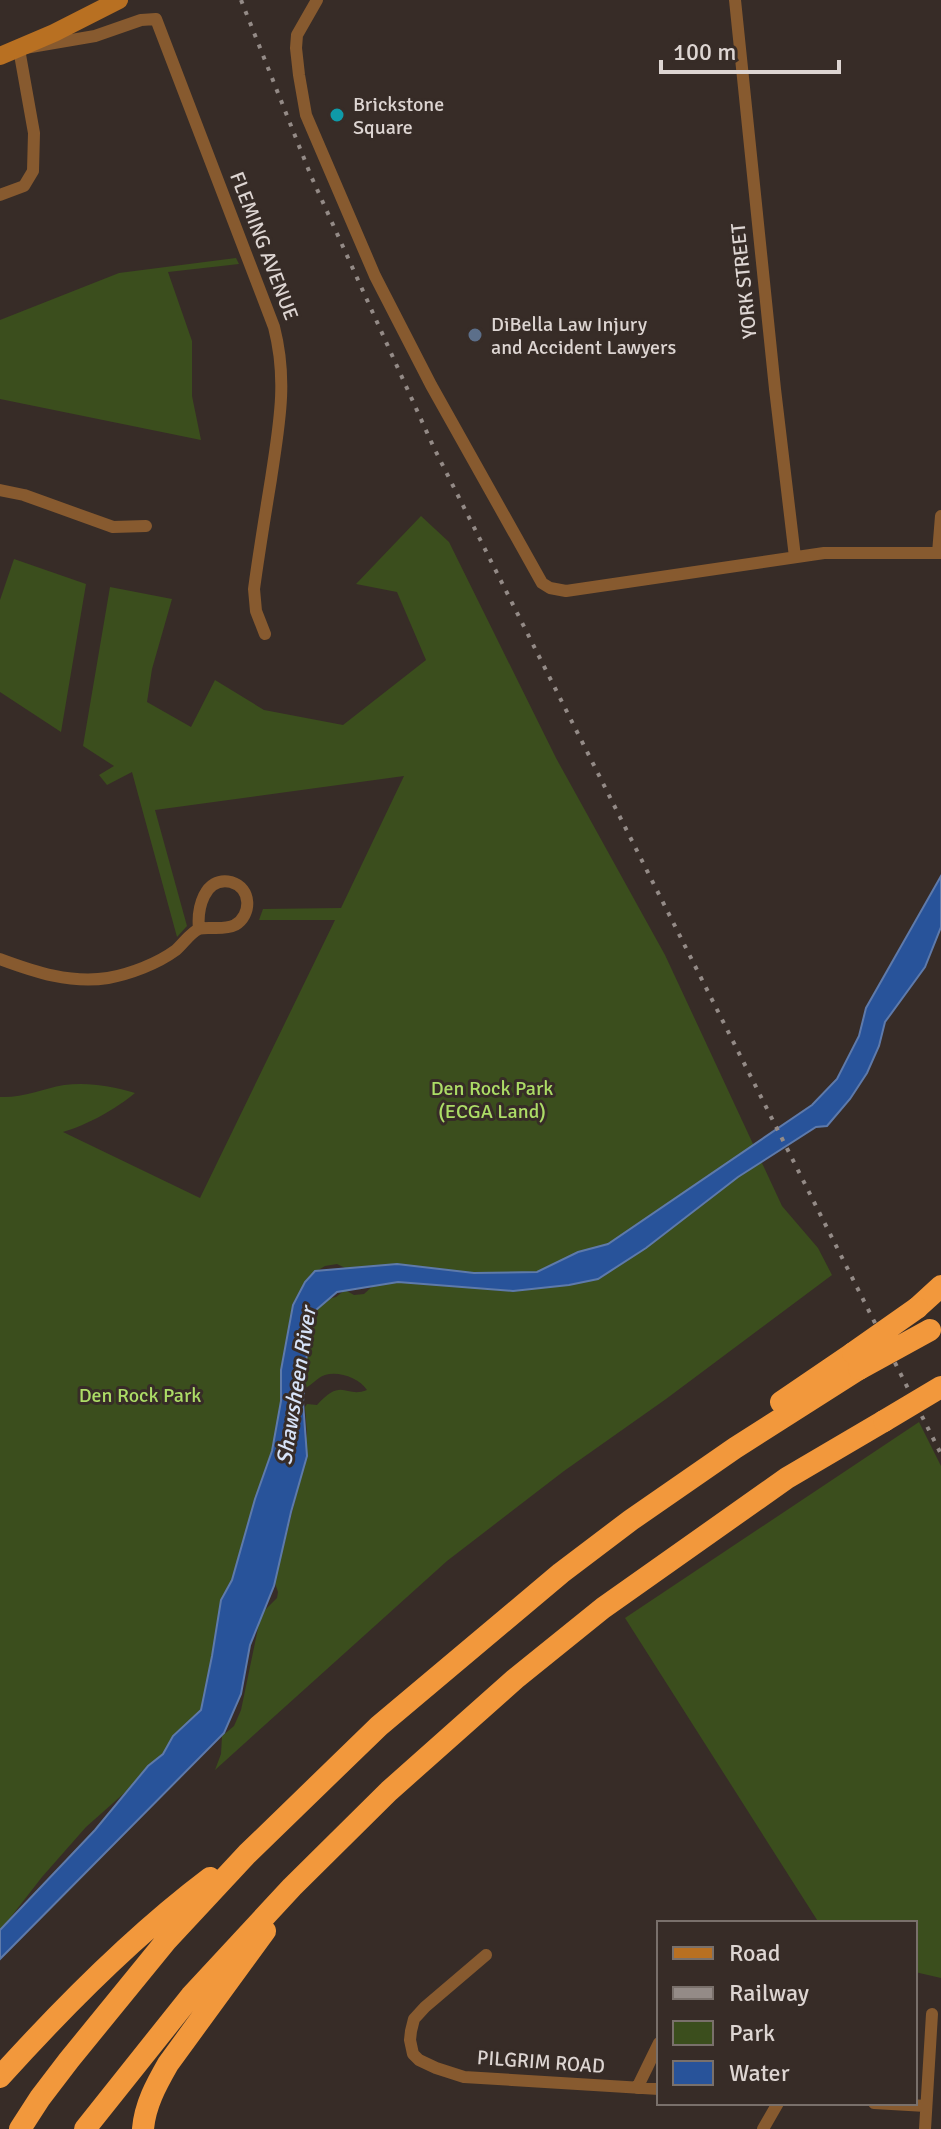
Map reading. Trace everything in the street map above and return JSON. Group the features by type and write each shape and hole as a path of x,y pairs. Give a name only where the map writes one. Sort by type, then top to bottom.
{"highway":[{"path":"856,1361 941,1286"},
{"path":"20,2129 40,2098 135,1978 239,1862 379,1726 561,1573 735,1448 784,1400 856,1361 936,1327"},
{"path":"85,2129 191,1996 292,1887 389,1791 515,1679 592,1617 787,1478 941,1387"},
{"path":"0,2077 67,2005 159,1919 214,1875 239,1862"},
{"path":"143,2129 149,2102 168,2064 242,1964 292,1887"}],"main road":[{"path":"0,56 119,0"}],"street":[{"path":"317,0 297,35 297,62 306,115 375,276 431,385 542,583 555,590 572,590 824,553 940,553 941,516"},
{"name":"YORK STREET","path":"735,0 795,557"},
{"name":"FLEMING AVENUE","path":"19,49 81,39 141,20 156,19 281,352 283,388 278,433 254,589 256,611 265,634"},
{"path":"0,195 24,186 33,171 34,133 19,49"},
{"path":"0,490 24,495 113,527 146,526"},
{"path":"0,959 60,977 84,980 125,974 174,951 199,929 232,927 242,920 248,905 241,888 234,883 213,885 197,913 199,929"},
{"name":"PILGRIM ROAD","path":"486,1955 414,2019 410,2040 413,2054 419,2060 464,2077 657,2089"},
{"path":"925,2129 932,2014"},
{"path":"637,2088 657,2047"},
{"path":"763,2129 777,2105"},
{"path":"909,2105 926,2106"}],"green space":[{"path":"236,258 239,264 168,272 192,341 192,396 201,440 0,399 0,320 119,273"},
{"name":"Den Rock Park (ECGA Land)","path":"421,516 449,542 556,758 665,955 782,1206 818,1248 832,1275 564,1471 447,1561 215,1770 221,1754 222,1736 234,1726 241,1710 261,1614 277,1598 273,1577 301,1476 307,1433 305,1407 307,1404 317,1405 338,1390 367,1390 354,1379 336,1374 322,1376 303,1389 301,1379 310,1335 311,1311 324,1300 336,1297 345,1290 354,1295 364,1294 376,1283 337,1264 325,1266 310,1275 293,1303 280,1375 281,1401 274,1446 232,1580 221,1600 201,1710 170,1748 86,1827 0,1931 0,1097 73,1084 100,1085 135,1093 101,1116 63,1132 200,1198 335,920 259,920 263,909 341,908 404,776 155,810 187,926 177,937 132,772 107,785 99,775 114,766 83,746 110,587 172,599 152,669 147,702 191,727 215,680 264,710 343,725 426,660 397,592 356,584"},
{"path":"14,559 86,584 61,732 0,692 0,600"},
{"path":"919,1422 941,1466 941,1978 917,1972 917,1921 818,1921 625,1618"}],"water":[{"name":"Shawsheen River","path":"941,876 941,927 925,967 885,1022 867,1073 827,1126 816,1127 738,1177 646,1248 598,1279 513,1291 398,1282 337,1292 316,1310 307,1352 303,1402 307,1456 274,1586 250,1645 241,1694 224,1733 0,1959 0,1930 95,1830 148,1766 163,1754 173,1736 201,1710 221,1600 232,1580 272,1451 281,1401 281,1370 293,1305 305,1282 315,1271 397,1264 474,1273 537,1272 578,1252 608,1244 812,1105 837,1079 859,1036 866,1008"}],"railway":[{"path":"241,0 311,176 434,448 941,1454"}],"place":[{"name":"Brickstone Square","path":"337,115"},
{"name":"DiBella Law Injury and Accident Lawyers","path":"475,335"}],"park label":[{"name":"Den Rock Park","path":"140,1395"}]}
